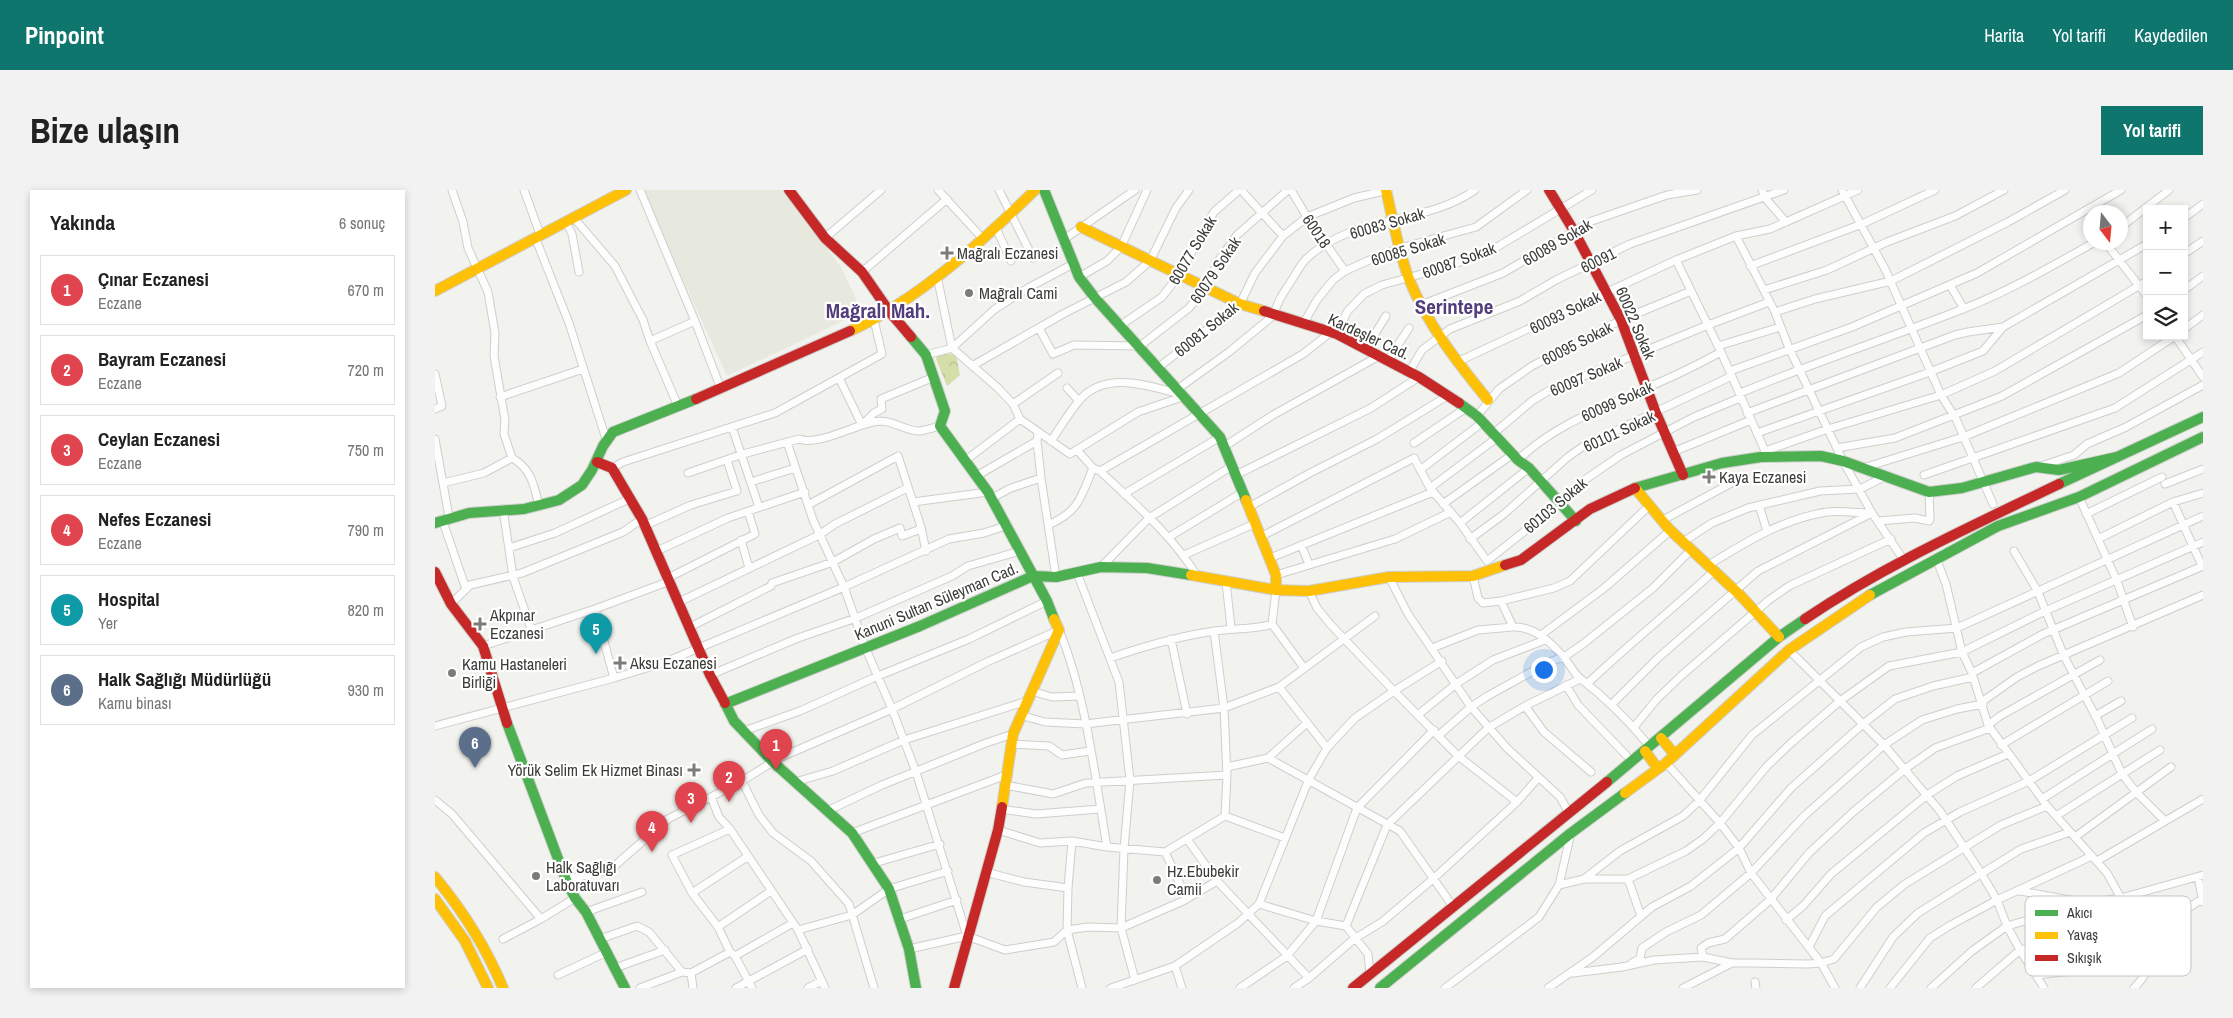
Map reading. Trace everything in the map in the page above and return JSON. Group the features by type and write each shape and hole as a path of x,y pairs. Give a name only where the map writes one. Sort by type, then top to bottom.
{"street":[{"path":"452,190 463,222 468,248 488,292 495,333 494,356 505,420 504,434 512,458 519,462 532,478 539,506"},
{"path":"524,190 606,439"},
{"path":"435,291 626,190"},
{"path":"640,190 721,389"},
{"path":"789,190 825,238 862,272 889,312 926,355 945,411 940,426"},
{"path":"825,238 881,190"},
{"path":"938,190 983,239"},
{"path":"999,190 1033,258"},
{"path":"442,520 458,514 539,506 560,501 576,490 587,479 597,462 606,439 613,432 721,389 889,312 983,239 1035,190"},
{"path":"1044,190 1079,277 1095,298 1182,392 1220,437 1225,446 1271,558 1276,575 1272,624 1304,668"},
{"path":"1063,240 1135,190"},
{"path":"1079,277 1107,261 1121,247 1147,190"},
{"path":"972,366 1126,282 1150,261 1176,208 1189,190"},
{"path":"1240,190 1283,236"},
{"name":"60077 Sokak","path":"1121,325 1162,297 1179,275 1214,212 1240,190"},
{"name":"60079 Sokak","path":"1140,346 1189,308 1206,288 1219,260 1237,235 1261,212 1289,190"},
{"name":"60018","path":"1289,190 1345,271"},
{"path":"1387,190 1408,278 1438,336 1488,400"},
{"name":"60081 Sokak","path":"1159,366 1240,304 1255,273 1283,236 1307,217 1354,198 1387,190"},
{"name":"60083 Sokak","path":"1077,450 1139,412 1182,392 1275,315 1277,303 1305,260 1326,245 1353,230 1393,218 1439,209 1475,190"},
{"name":"60085 Sokak","path":"1303,324 1317,300 1333,280 1345,271 1401,248 1477,227 1527,190"},
{"name":"60022 Sokak","path":"1549,190 1575,231 1621,320 1646,388 1683,475"},
{"name":"60087 Sokak","path":"1097,469 1200,414 1303,354 1334,333 1347,312 1364,294 1382,285 1450,266 1497,247 1592,190"},
{"name":"60089 Sokak","path":"1421,305 1503,273 1542,252 1592,221 1667,196 1697,190"},
{"path":"1762,190 1765,198 1786,222"},
{"name":"60091","path":"1409,372 1422,350 1438,336 1450,329 1520,301 1592,263 1655,235 1765,198 1783,190"},
{"name":"60093 Sokak","path":"1457,362 1676,260 1736,236 1770,229 1844,193 1858,190"},
{"path":"1750,266 1861,224 1925,192 1935,190"},
{"path":"1764,290 1827,270 1955,216 2004,190"},
{"path":"1775,312 1815,299 1891,281 2008,222 2065,190"},
{"name":"60101 Sokak","path":"1470,539 1541,482 1568,457 1585,446 1656,413 1731,373 1789,348 1808,343 1903,306 1977,273 2121,190"},
{"path":"2128,222 2169,190"},
{"path":"1844,193 1875,249 1903,306 1930,372 1952,415 1956,419 1993,504"},
{"path":"862,272 947,199"},
{"path":"2188,215 2203,204"},
{"path":"570,220 579,272"},
{"path":"570,220 615,266 643,320 678,406"},
{"name":"Kardeşler Cad.","path":"1081,227 1240,304 1334,333 1419,377 1449,395 1480,419 1515,457 1529,468 1577,521"},
{"path":"996,228 1011,261"},
{"path":"1736,236 1775,312 1789,348 1843,461 1872,513 1903,559"},
{"path":"2188,251 2203,241"},
{"path":"1747,413 1967,332 2003,327 2035,311 2143,246"},
{"name":"60103 Sokak","path":"1490,565 1586,478 1621,455 1695,417 1800,368 1964,309 2015,286 2083,249"},
{"path":"2111,250 2146,295"},
{"path":"1676,260 1731,373 1757,433 1763,454 1828,429 1941,395 1995,371 2143,284"},
{"path":"926,355 952,348 995,309 1028,288 1073,264"},
{"path":"937,276 952,348 998,388 1013,404 1020,419 1070,454 1077,450 1125,494 1169,536 1197,576"},
{"path":"2188,287 2203,276"},
{"path":"1950,285 1964,309"},
{"name":"60095 Sokak","path":"1420,470 1480,419 1488,400 1499,389 1532,366 1621,320 1691,290"},
{"name":"60097 Sokak","path":"1271,558 1431,490 1496,435 1532,401 1550,390 1708,324 1769,302"},
{"path":"2188,326 2203,315"},
{"path":"1366,348 1386,316"},
{"path":"1837,448 1895,438 2002,396 2143,317"},
{"path":"612,468 630,459 775,413 882,354 874,320"},
{"path":"650,341 695,322"},
{"name":"60099 Sokak","path":"1443,504 1559,427 1646,388 1720,349 1780,327"},
{"path":"1757,433 1930,372 1983,351 2003,327"},
{"path":"1039,328 1053,354 1075,345 1140,346"},
{"path":"1225,446 1273,415 1384,358 1409,328"},
{"path":"1863,468 1963,437 2119,373 2169,340"},
{"path":"2178,340 2203,378"},
{"path":"1924,475 2115,408 2192,361 2203,352"},
{"path":"500,397 583,369"},
{"path":"1013,404 1058,373"},
{"path":"435,374 442,406 435,409"},
{"path":"862,425 874,412 882,409 881,399 934,377"},
{"path":"1101,567 1149,518 1234,471 1371,408 1419,377"},
{"path":"839,378 862,425"},
{"path":"1051,441 1079,401 1089,391 1105,384 1134,382 1182,392"},
{"path":"1879,521 1915,518 1929,521 1934,492 1963,488 2075,455 2087,444 2126,428 2203,385"},
{"path":"1067,388 1079,401"},
{"path":"1249,507 1377,439 1449,395"},
{"path":"1414,444 1466,408"},
{"path":"1353,988 1569,813 1645,746 1661,738 1779,637 1838,597 1903,559 2117,456 2203,417"},
{"path":"966,460 1020,419"},
{"path":"1673,452 1751,420"},
{"path":"688,473 743,454 787,442 799,439 805,442 875,422 892,422 917,431 940,426"},
{"path":"940,426 978,475 1008,526 1047,601 1071,659 1085,724 1107,847"},
{"path":"732,427 743,454 759,507"},
{"path":"1038,433 1037,441 1041,478 1056,577"},
{"path":"1125,494 1220,437"},
{"path":"1380,988 1571,833 1662,766 1789,650 1864,599 1936,558 1998,526 2079,497 2203,437"},
{"path":"435,439 443,483 442,520 466,589"},
{"path":"978,475 1037,441"},
{"path":"787,442 819,535 844,587 865,647 892,709 916,772 925,804 940,844 967,936"},
{"path":"2191,443 2203,444"},
{"name":"Kanuni Sultan Süleyman Cad.","path":"725,704 772,687 865,647 921,626 1033,576 1056,577 1101,567 1147,568 1275,590 1309,591 1389,577 1473,576 1490,565 1521,560 1577,521 1590,509 1604,501 1635,488 1722,463 1763,454 1821,456 1843,461 1934,492"},
{"path":"808,505 898,456 926,551"},
{"path":"2036,467 2059,470 2117,456"},
{"path":"443,483 484,473 512,458"},
{"path":"1262,536 1414,458 1431,490 1460,523 1490,565"},
{"path":"451,604 470,585 513,576 643,523 691,505 737,491 727,460"},
{"path":"597,462 612,468 622,482 657,551 710,674 734,721 773,762 852,833 889,889 909,949 915,988"},
{"path":"751,482 795,468"},
{"path":"1460,523 1529,468"},
{"path":"2165,484 2203,468"},
{"path":"1048,525 1069,515 1097,469"},
{"path":"1683,542 1712,523 1759,505 1820,491 1860,489 1884,476"},
{"path":"2086,514 2162,477"},
{"path":"913,502 990,495 1041,478"},
{"path":"1661,521 1739,479"},
{"path":"679,602 819,535 835,524 907,488"},
{"path":"1635,488 1648,507 1661,521 1690,551 1736,590 1779,637"},
{"path":"657,551 704,528 805,492"},
{"path":"1169,536 1243,492"},
{"path":"2098,539 2173,502 2203,493"},
{"path":"2079,497 2125,600 2133,627"},
{"path":"509,548 555,533 629,499"},
{"path":"1548,988 1571,973 1652,907 1691,886 1739,848 1791,788 1863,724 1895,699 1973,675 2053,630 2203,566 2173,502"},
{"path":"1759,505 1767,531"},
{"path":"1473,576 1478,598 1483,603 1501,601 1554,588 1570,581 1648,507"},
{"path":"503,509 513,576 532,630"},
{"path":"483,646 595,609 669,579 755,534 748,511"},
{"path":"1276,575 1395,539 1451,512"},
{"path":"1588,683 1629,644 1667,615 1710,568 1767,531 1789,521 1828,512 1872,513"},
{"path":"1611,705 1659,657 1758,571 1872,513"},
{"path":"1584,879 1620,851 1683,816 1699,801 1752,735 1861,647 1883,637 1906,632 1957,628 2203,516"},
{"path":"1184,555 1256,523"},
{"path":"435,726 615,678 663,663 844,587 949,539 984,533 1008,526"},
{"path":"690,627 771,586 772,582 833,562 873,539 900,528 902,536 921,529"},
{"path":"1419,714 1457,684 1493,660 1543,637 1603,589 1671,530"},
{"path":"1634,727 1657,699 1754,611 1789,586 1891,539"},
{"path":"741,540 749,568"},
{"path":"1559,885 1584,879 1628,879 1685,851 1720,823 1767,766 1840,701 1889,666 1962,652 2045,611 2203,542"},
{"path":"1301,545 1309,564"},
{"path":"710,674 799,638 856,618 952,576 968,566 1020,550"},
{"path":"1241,988 1287,956 1316,921 1357,808 1436,733 1471,707 1549,662 1564,657 1653,588 1690,551"},
{"path":"2014,551 2038,592 2064,656 2122,774 2136,792 2165,822"},
{"path":"1936,558 1946,584 1962,652 1973,675 1989,726 2047,806 2107,873 2120,896"},
{"path":"435,572 451,604 483,646 502,709 566,880 575,898 587,912 615,968 622,987"},
{"path":"1077,573 1119,682 1130,780 1123,849 1121,928 1135,980"},
{"path":"1389,577 1409,614 1471,707 1488,728 1538,778 1560,797 1569,813"},
{"path":"1226,582 1231,628"},
{"path":"1309,591 1317,608 1342,638 1393,691 1419,714 1457,755 1517,802"},
{"path":"1623,967 1640,959 1642,948 1666,932 1701,914 1751,873 1804,816 1884,745 1923,720 1983,703 2017,677 2203,595"},
{"path":"744,731 800,711 878,676 969,639 1047,601"},
{"path":"1501,601 1513,627"},
{"path":"595,609 615,678"},
{"path":"1020,715 1045,722 1085,724 1187,714 1224,708 1279,687 1342,638 1375,616"},
{"path":"1110,658 1171,639 1231,628 1255,629 1272,624"},
{"path":"1432,648 1478,630 1522,626 1543,637 1564,657 1580,679 1588,683 1634,727 1645,746 1662,766 1720,823 1739,848 1751,873 1770,900 1821,963 1835,988"},
{"path":"956,988 967,936 998,830 1012,739 1020,715 1059,630"},
{"path":"566,880 611,869 668,819 742,781 773,762 892,709 987,662 1059,630"},
{"path":"1213,631 1224,708 1227,767 1225,816"},
{"path":"1171,639 1187,714"},
{"path":"1789,650 1884,745 1946,819 1997,900 2007,926 2025,958"},
{"path":"1703,957 1701,948 1708,943 1725,939 1770,900 1809,854 1853,812 1905,769 1935,748 1989,726 1999,716 2100,660"},
{"path":"1111,988 1175,966 1249,914 1259,904 1309,779 1327,748 1355,718 1393,691 1442,661"},
{"path":"1346,926 1387,825 1457,755 1488,728 1525,706 1580,679"},
{"path":"2001,745 2108,681"},
{"path":"1566,685 1578,706 1627,755"},
{"path":"1279,687 1327,748"},
{"path":"795,782 833,771 904,740 1029,696 1079,696"},
{"path":"2095,716 2121,701"},
{"path":"1525,706 1544,732 1591,772"},
{"path":"1809,947 1825,916 1924,833 1946,819 2029,781 2132,718"},
{"path":"1227,767 1268,758 1307,723"},
{"path":"2042,799 2152,729"},
{"path":"1661,738 1675,755"},
{"path":"827,811 853,797 986,743 1012,739 1049,746 1062,755 1090,751"},
{"path":"2056,816 2160,750"},
{"path":"1786,920 1803,906 1837,869 1927,795 1957,776 2008,754"},
{"path":"1268,758 1400,831 1454,908"},
{"path":"1860,988 1893,937 1917,913 2021,849 2072,835 2171,767"},
{"path":"852,833 925,804 1005,780 1053,794 1086,783 1095,782 1227,775"},
{"path":"1294,988 1309,978 1354,939 1381,922 1433,879 1517,802 1538,778"},
{"path":"742,781 759,815 773,832 811,861 849,904 874,988"},
{"path":"711,797 719,817 730,829 798,930 808,949 823,984 808,988"},
{"path":"1890,988 1930,938 1997,900 2095,858 2165,822 2203,799"},
{"path":"435,800 453,814 541,920"},
{"path":"1571,973 1623,967 1654,960 1703,957 1732,963 1821,963 1834,959 1877,907 1905,884 2001,825 2047,806"},
{"path":"1001,809 1036,814 1100,809"},
{"path":"1225,816 1285,838"},
{"path":"998,830 1040,843 1072,841 1123,849 1165,852 1225,816"},
{"path":"730,829 672,855 693,893 718,927 750,984"},
{"path":"1445,988 1539,917 1559,885 1571,833"},
{"path":"1187,839 1217,881 1309,978"},
{"path":"1072,841 1067,930 1082,988"},
{"path":"871,864 940,844"},
{"path":"1165,852 1187,899"},
{"path":"693,893 747,856"},
{"path":"798,930 851,915 889,889 947,871"},
{"path":"985,872 1024,882 1068,888"},
{"path":"2128,896 2201,876 2203,900 2191,908"},
{"path":"435,877 464,912 493,961 503,988"},
{"path":"1628,879 1641,916"},
{"path":"909,949 967,936 1005,950 1054,942 1067,930 1088,927 1121,928 1187,899 1217,881"},
{"path":"718,927 771,891"},
{"path":"2019,891 2047,896"},
{"path":"587,912 642,892"},
{"path":"503,939 541,920 575,898"},
{"path":"435,899 452,920 480,967 488,988"},
{"path":"900,919 957,900"},
{"path":"1259,904 1316,921 1346,926 1354,939 1368,954 1370,974"},
{"path":"1931,988 1972,951 2007,926 2025,921"},
{"path":"640,988 682,972 691,973 793,924"},
{"path":"600,939 637,926 649,932 682,972"},
{"path":"736,988 750,984 808,949"},
{"path":"1976,988 2020,950 2025,949"},
{"path":"615,968 665,950"},
{"path":"558,975 607,952"},
{"path":"1683,988 1732,963"},
{"path":"1175,966 1182,988"},
{"path":"691,973 693,988"},
{"path":"2037,976 2044,988"},
{"path":"2134,988 2144,976"}],"shaded area":[{"path":"642,190 784,190 841,267 862,312 727,376"}],"green space":[{"path":"947,353 956,355 960,375 947,386 936,359 937,356"}],"traffic: fast":[{"path":"1044,190 1079,277 1095,298 1220,437 1246,500"},
{"path":"911,337 926,355 945,411 940,426 988,492 1047,601 1054,619"},
{"path":"435,523 469,513 524,509 559,500 582,485 592,470 603,446 613,432 696,399"},
{"path":"1459,403 1477,416 1518,460 1529,468 1576,521"},
{"path":"2059,484 2203,417"},
{"path":"1870,595 1998,526 2079,497 2203,437"},
{"path":"1635,488 1722,463 1761,457 1821,456 1843,461 1929,492 1962,488 2036,467 2059,470 2117,457"},
{"path":"725,704 920,626 1033,576 1056,577 1101,567 1147,568 1191,575"},
{"path":"1607,782 1779,637 1805,619"},
{"path":"725,703 734,721 773,762 852,833 889,889 909,949 916,988"},
{"path":"507,723 566,880 575,898 586,912 625,988"},
{"path":"1380,988 1571,833 1625,793"}],"traffic: slow":[{"path":"435,291 626,190"},
{"path":"850,331 900,303 949,268 1035,190"},
{"path":"1386,190 1402,257 1416,296 1444,342 1488,400"},
{"path":"1081,227 1240,304 1264,311"},
{"path":"1635,488 1669,529 1740,595 1779,637"},
{"path":"1246,500 1276,575 1276,590"},
{"path":"1191,575 1276,590 1309,591 1389,577 1473,576 1505,565"},
{"path":"1625,793 1666,763 1789,650 1870,595"},
{"path":"1002,807 1013,734 1059,630 1054,619"},
{"path":"1661,738 1675,755"},
{"path":"1645,751 1658,769"},
{"path":"435,877 473,930 503,988"},
{"path":"435,899 465,941 488,988"}],"traffic: jam":[{"path":"789,190 825,238 862,272 889,311 911,337"},
{"path":"1549,190 1574,231 1621,320 1656,413 1683,475"},
{"path":"1264,311 1337,334 1419,377 1459,403"},
{"path":"696,399 850,331"},
{"path":"597,462 612,468 642,519 710,675 725,703"},
{"path":"1805,619 1866,581 1961,531 2059,484"},
{"path":"1505,565 1521,560 1590,509 1635,488"},
{"path":"435,572 451,604 483,646 507,723"},
{"path":"1353,988 1607,782"},
{"path":"954,988 998,830 1002,807"}],"place":[{"name":"Mağralı Eczanesi","path":"947,253"},
{"name":"Mağralı Cami","path":"969,293"},
{"name":"Kaya Eczanesi","path":"1709,477"},
{"name":"Akpınar Eczanesi","path":"480,624"},
{"name":"Hospital","path":"596,654"},
{"name":"Aksu Eczanesi","path":"620,663"},
{"name":"Kamu Hastaneleri Birliği","path":"452,673"},
{"name":"Halk Sağlığı Müdürlüğü","path":"475,768"},
{"name":"Yörük Selim Ek Hizmet Binası","path":"694,770"},
{"name":"Çınar Eczanesi","path":"776,770"},
{"name":"Bayram Eczanesi","path":"729,802"},
{"name":"Ceylan Eczanesi","path":"691,823"},
{"name":"Nefes Eczanesi","path":"652,852"},
{"name":"Halk Sağlığı Laboratuvarı","path":"536,876"},
{"name":"Hz.Ebubekir Camii","path":"1157,880"}],"district":[{"name":"Serintepe","path":"1454,306"},
{"name":"Mağralı Mah.","path":"878,310"}]}
